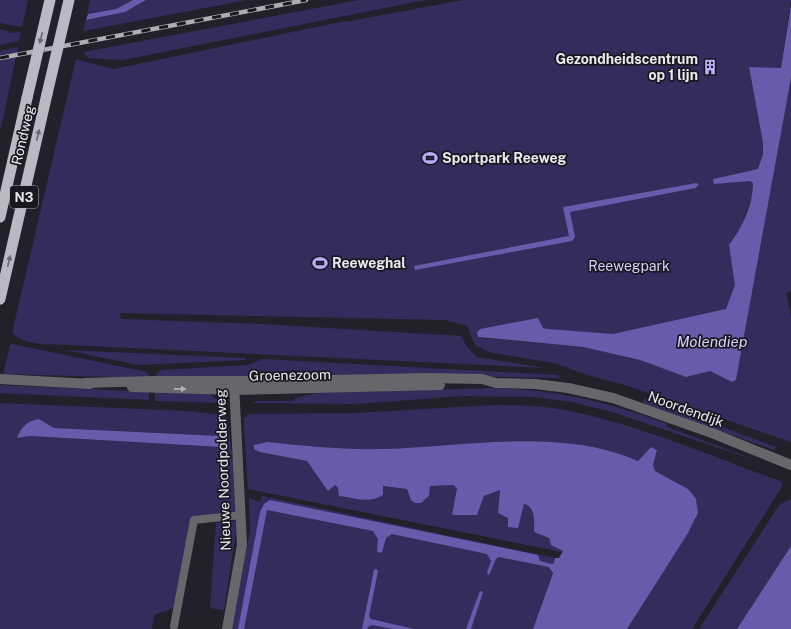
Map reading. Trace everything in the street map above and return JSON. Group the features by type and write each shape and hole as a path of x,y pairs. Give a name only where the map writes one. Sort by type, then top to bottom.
{"highway":[{"name":"Rondweg","path":"0,217 50,0"},
{"name":"Rondweg","path":"0,299 69,0"}],"street":[{"name":"Groenezoom","path":"0,378 153,389 234,385 482,385 496,382 535,384 568,388"},
{"name":"Nieuwe Noordpolderweg","path":"227,629 242,545 234,385"},
{"name":"Noordendijk","path":"568,388 613,398 712,433 791,464"},
{"path":"174,626 194,520 241,515"}],"green space":[{"path":"0,0 28,0 22,27 0,23"},
{"path":"90,0 133,0 116,9 87,14"},
{"path":"146,0 247,0 83,31 86,20 125,12"},
{"path":"359,0 425,0 123,60 88,58 84,52"},
{"name":"Sportpark Reeweg","path":"463,0 791,0 781,68 749,68 763,143 763,154 758,169 713,179 758,178 742,225 738,284 728,310 605,338 477,336 480,338 583,347 640,360 686,377 710,371 732,382 736,380 791,78 791,291 786,293 791,316 791,442 628,386 584,374 558,364 489,352 475,345 467,326 445,320 120,313 121,319 262,324 461,336 468,348 477,357 544,368 46,344 24,340 12,333 76,59 113,69 345,22","holes":["696,183 699,184 696,188 565,212 563,207"]},
{"path":"0,29 12,33 21,32 19,41 0,45"},
{"path":"18,47 3,119 0,130 0,51"},
{"path":"12,344 147,372 150,378 3,374 10,345"},
{"path":"66,350 245,358 246,360 138,365"},
{"path":"263,359 557,375 562,378 450,376 329,377 306,373 307,371 292,370 256,375 255,378 156,378 156,374 162,370 248,365"},
{"path":"0,385 149,392 149,400 0,393"},
{"path":"493,388 560,394 601,403 666,423 667,427 764,463 612,412 572,402 534,397 464,396 354,404 252,403 257,401 294,401 295,398 318,393"},
{"path":"155,392 209,394 222,403 155,401"},
{"path":"644,398 776,447 774,450 643,403"},
{"path":"0,403 188,411 222,415 222,417 227,418 240,510 197,516 173,608 154,615 152,629 0,629","holes":["39,419 54,428 220,436 221,447 30,436 17,438"]},
{"path":"494,405 551,408 597,417 676,442 780,481 783,485 692,629 627,629 696,519 688,489 655,471 653,465 657,450 651,447 638,461 609,451 577,444 545,442 479,443 414,448 354,449 268,442 260,452 307,461 328,490 335,485 338,488 340,496 365,500 383,495 383,486 408,489 415,503 421,503 429,496 430,486 453,485 457,488 452,515 477,515 484,496 500,490 498,513 517,506 527,505 534,512 534,532 549,538 563,550 562,552 248,489 244,427 244,417 247,417 247,414 356,413"},
{"path":"262,496 555,558 552,574 533,629 231,629 250,532 249,498 260,502"},
{"path":"791,499 791,546 737,629 699,629 780,504"},
{"path":"235,521 236,531 224,610 210,608 216,523"}],"water":[{"path":"133,0 146,0 125,12 86,20 88,14 116,9"},
{"name":"Molendiep","path":"791,5 791,78 736,380 732,382 710,371 686,377 640,360 583,347 478,337 477,333 480,329 538,318 543,328 547,329 613,334 726,309 735,285 729,245 746,216 753,191 753,183 750,181 714,184 713,179 758,169 763,154 763,143 749,67 781,68"},
{"path":"696,183 699,184 696,188 570,212 575,237 572,241 415,270 414,266 569,236 563,207"},
{"path":"39,419 54,428 220,436 221,447 30,436 17,438 25,425 31,421"},
{"path":"268,442 354,449 383,449 479,443 545,442 577,444 608,451 638,461 651,447 657,450 653,465 655,471 688,489 696,499 698,513 688,533 627,629 533,629 553,573 549,567 499,557 496,559 489,575 487,573 491,561 487,554 392,534 386,538 382,552 379,553 377,551 378,539 373,531 267,510 244,629 238,629 260,512 264,504 270,500 538,555 540,561 551,564 554,563 555,558 559,558 563,551 551,545 549,538 534,532 534,515 531,508 524,504 518,528 508,527 508,518 498,513 500,490 484,496 477,515 452,515 457,488 453,485 430,486 429,496 421,503 415,503 411,500 407,489 383,486 383,495 378,498 362,500 339,496 338,488 335,485 328,491 307,461 260,452 254,449 254,445"},
{"path":"791,546 791,629 737,629"},
{"path":"376,569 378,571 369,616 371,619 414,629 393,629 372,625 367,629 362,629 374,570"},
{"path":"480,591 483,592 471,629 466,629"}],"railway":[{"path":"0,58 306,0"}],"place":[{"name":"Gezondheidscentrum op 1 lijn","path":"710,67"},
{"name":"Sportpark Reeweg","path":"430,158"},
{"name":"Reeweghal","path":"320,263"}],"park label":[{"name":"Reewegpark","path":"629,266"}]}
